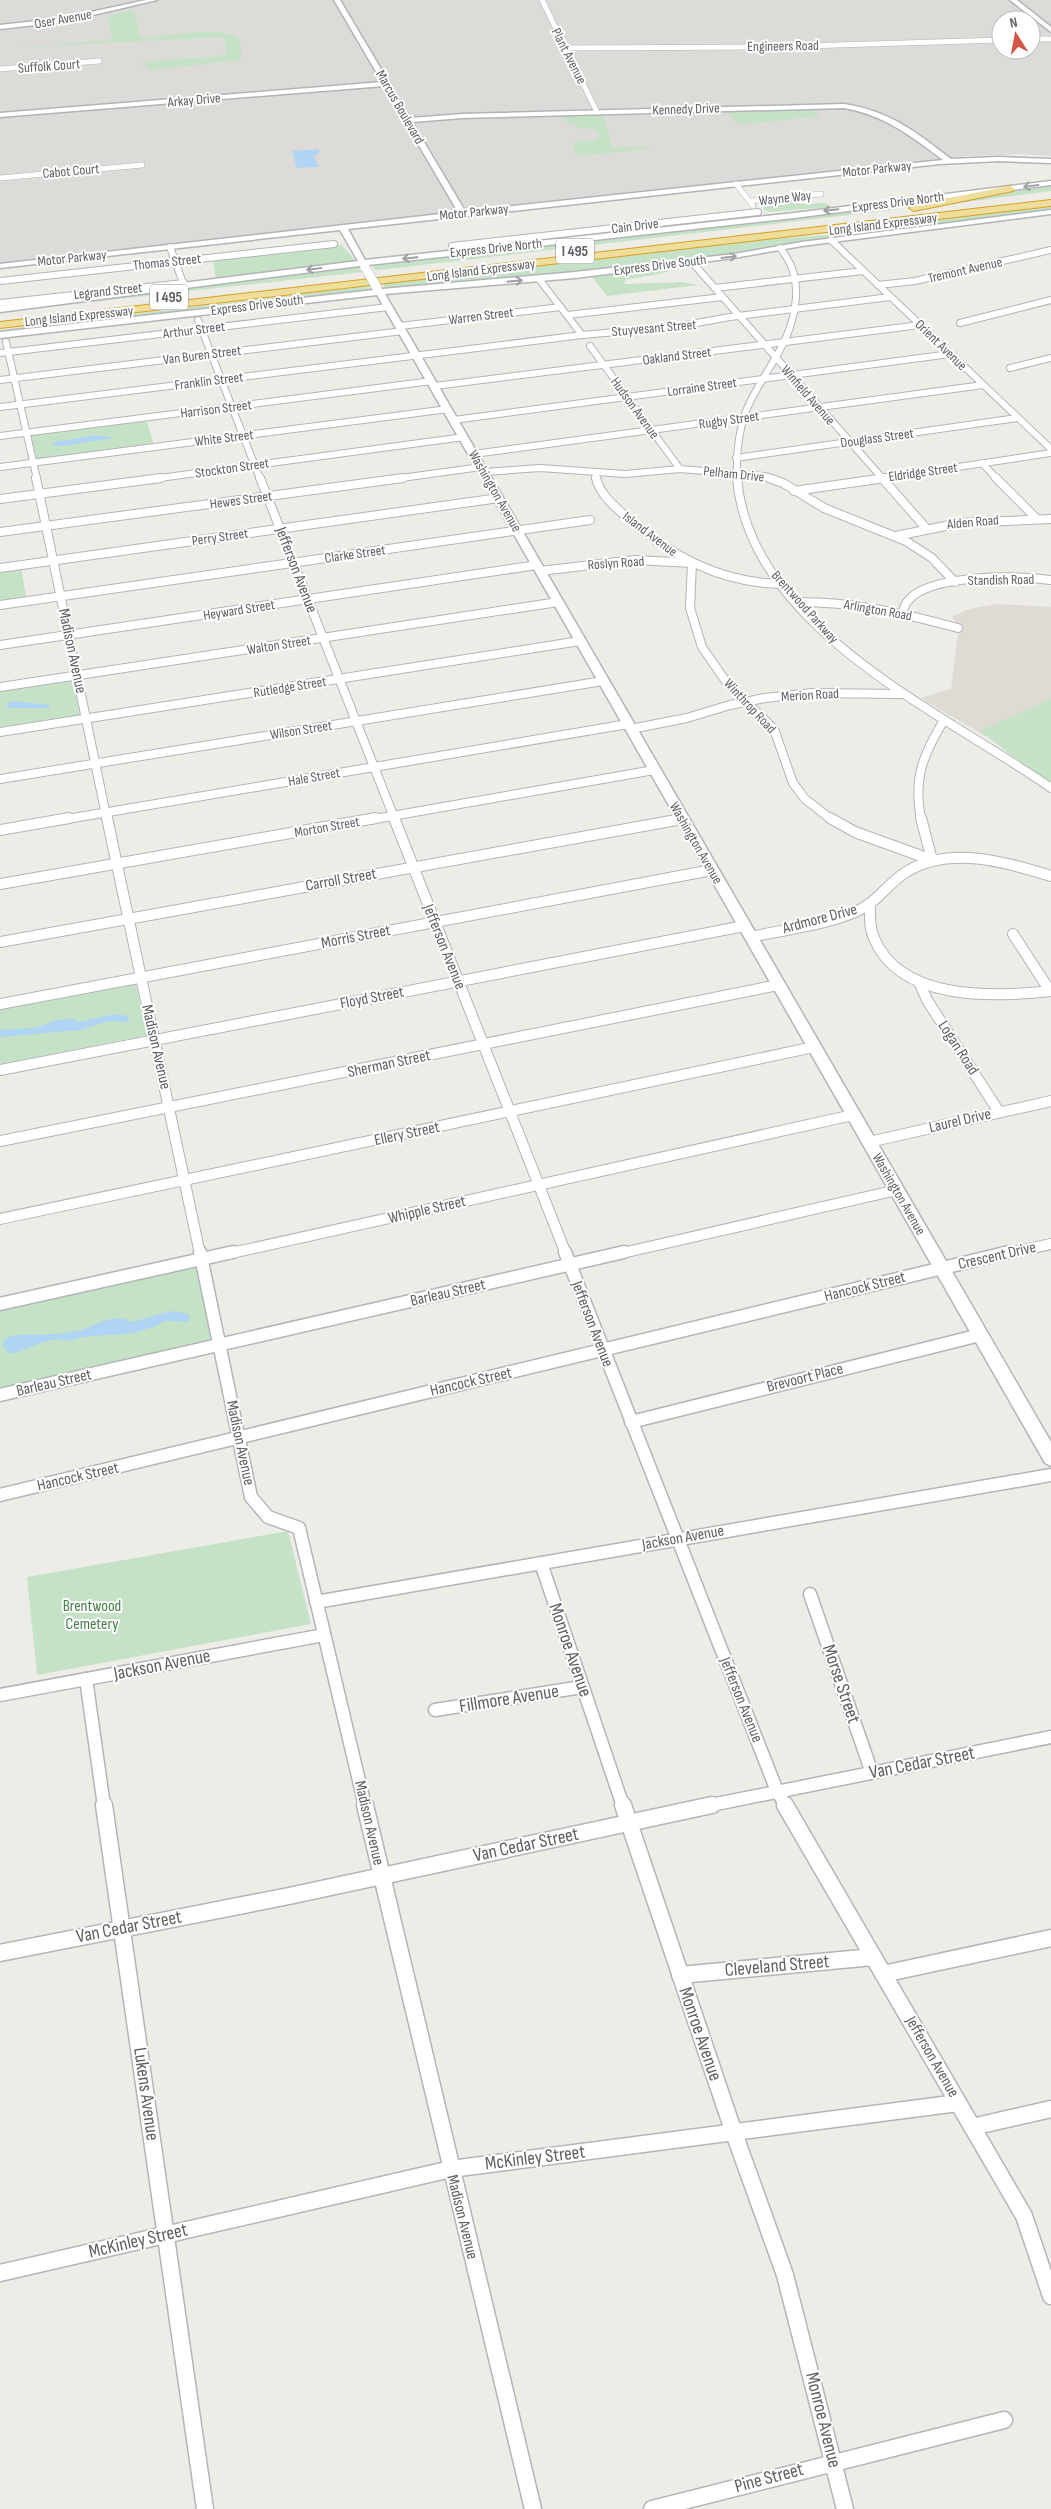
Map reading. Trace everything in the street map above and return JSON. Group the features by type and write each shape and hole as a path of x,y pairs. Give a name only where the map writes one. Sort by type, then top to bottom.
{"highway":[{"path":"779,227 915,208 1010,189"},
{"name":"Long Island Expressway","path":"0,316 1051,194"},
{"name":"Long Island Expressway","path":"0,325 1051,203"},
{"path":"745,240 952,224 1038,214"}],"main road":[{"name":"Motor Parkway","path":"949,162 1051,158"}],"street":[{"name":"Oser Avenue","path":"0,27 63,20 154,0"},
{"name":"Marcus Boulevard","path":"338,0 463,214"},
{"name":"Plant Avenue","path":"542,0 597,112"},
{"path":"1013,0 1051,30"},
{"name":"Engineers Road","path":"565,48 779,46 991,40"},
{"name":"Suffolk Court","path":"0,69 98,61"},
{"name":"Arkay Drive","path":"0,115 388,84"},
{"name":"Kennedy Drive","path":"408,120 463,116 597,112 820,106 855,107 890,118 949,162"},
{"name":"Motor Parkway","path":"0,266 949,162 985,156 1051,158"},
{"name":"Cabot Court","path":"0,178 142,165"},
{"name":"Express Drive North","path":"0,309 760,215 1051,183"},
{"path":"736,184 760,215"},
{"name":"Wayne Way","path":"750,201 821,194"},
{"name":"Express Drive South","path":"4,345 378,290 540,279 691,261 831,240 1051,212"},
{"name":"Cain Drive","path":"452,246 760,215"},
{"name":"Washington Avenue","path":"343,228 1050,1455"},
{"name":"Orient Avenue","path":"831,240 1051,449"},
{"name":"Thomas Street","path":"0,281 334,244"},
{"path":"170,248 183,283"},
{"name":"Brentwood Parkway","path":"780,248 788,258 795,279 796,309 787,342 744,418 736,458 736,472 741,503 751,532 768,566 781,584 822,630 867,668 902,694 987,744 1051,788"},
{"name":"Tremont Avenue","path":"878,285 915,281 1051,250"},
{"name":"Winfield Avenue","path":"691,261 926,528"},
{"path":"715,288 863,270"},
{"path":"540,279 582,335"},
{"name":"Legrand Street","path":"0,303 216,280"},
{"path":"568,315 722,297"},
{"name":"Stuyvesant Street","path":"417,355 626,330 640,332 707,324 739,316 890,297"},
{"path":"960,322 1051,300"},
{"name":"Arthur Street","path":"4,345 388,307"},
{"name":"Warren Street","path":"402,328 561,307"},
{"name":"Jefferson Avenue","path":"200,325 602,1351 777,1791 1024,2216 1051,2296"},
{"name":"Oakland Street","path":"433,384 604,365 920,325"},
{"name":"Van Buren Street","path":"0,380 402,328"},
{"name":"Madison Avenue","path":"4,345 21,404 85,719 154,1041 170,1107 251,1497 260,1513 271,1520 287,1521 299,1528 451,2169 534,2509"},
{"name":"Hudson Avenue","path":"590,346 680,470"},
{"name":"Lorraine Street","path":"451,414 627,397 950,354"},
{"name":"Franklin Street","path":"0,407 417,355"},
{"path":"1010,368 1051,358"},
{"name":"Harrison Street","path":"0,436 433,384"},
{"name":"Rugby Street","path":"474,454 983,385"},
{"name":"White Street","path":"0,467 243,435 451,414"},
{"name":"Douglass Street","path":"736,458 1017,418"},
{"name":"Stockton Street","path":"0,499 464,437"},
{"name":"Eldridge Street","path":"794,491 1051,453"},
{"path":"982,463 1037,519"},
{"name":"Pelham Drive","path":"483,469 540,468 625,474 680,470 736,472 765,476 783,483 824,508 896,536 932,558 955,582"},
{"name":"Hewes Street","path":"0,532 483,469"},
{"name":"Island Avenue","path":"596,473 598,484 615,507 654,540 692,563 715,573 752,584 781,584"},
{"name":"Perry Street","path":"0,568 499,498"},
{"name":"Alden Road","path":"896,536 926,528 981,521 1051,519"},
{"name":"Clarke Street","path":"0,605 590,520"},
{"name":"Roslyn Road","path":"538,568 678,560 692,563"},
{"name":"Winthrop Road","path":"692,563 689,595 694,627 708,658 727,683 774,729 779,739 783,761 801,794 843,826 932,860"},
{"name":"Heyward Street","path":"0,645 307,599 538,568"},
{"name":"Standish Road","path":"902,612 907,601 914,595 955,582 1003,577 1051,580"},
{"name":"Walton Street","path":"0,687 558,602"},
{"name":"Arlington Road","path":"797,602 855,604 902,612 958,628"},
{"name":"Rutledge Street","path":"0,732 580,641"},
{"name":"Wilson Street","path":"0,779 603,681"},
{"name":"Merion Road","path":"630,727 687,718 744,701 812,694 902,694"},
{"path":"932,860 919,817 917,780 927,747 944,720"},
{"name":"Hale Street","path":"0,830 373,767 630,727"},
{"name":"Morton Street","path":"0,884 654,770"},
{"name":"Carroll Street","path":"0,942 682,818"},
{"name":"Ardmore Drive","path":"748,931 828,919 870,904 906,872 932,860 968,859 1002,864 1051,876"},
{"name":"Morris Street","path":"0,1004 712,870"},
{"path":"870,904 871,928 881,951 901,972 919,982 966,993 996,995 1051,991 1013,934"},
{"name":"Floyd Street","path":"0,1070 458,981 748,931"},
{"name":"Logan Road","path":"919,982 927,1000 999,1112"},
{"name":"Sherman Street","path":"0,1141 778,985"},
{"name":"Ellery Street","path":"0,1219 509,1113 814,1047"},
{"name":"Laurel Drive","path":"869,1142 1051,1101"},
{"name":"Whipple Street","path":"0,1304 853,1115"},
{"name":"Barleau Street","path":"0,1396 897,1190"},
{"name":"Crescent Drive","path":"943,1269 1051,1244"},
{"name":"Hancock Street","path":"0,1495 943,1269"},
{"name":"Brevoort Place","path":"631,1422 980,1334"},
{"name":"Jackson Avenue","path":"316,1602 1051,1475"},
{"name":"Monroe Avenue","path":"541,1563 784,2276 845,2509"},
{"name":"Morse Street","path":"810,1594 872,1773"},
{"name":"Jackson Avenue","path":"0,1695 324,1635"},
{"name":"Lukens Avenue","path":"86,1680 205,2509"},
{"name":"Fillmore Avenue","path":"436,1710 582,1687"},
{"name":"Van Cedar Street","path":"0,1953 381,1876 777,1791 1051,1737"},
{"path":"884,1974 1051,1938"},
{"name":"Cleveland Street","path":"680,1975 873,1957"},
{"name":"McKinley Street","path":"0,2273 451,2169 958,2103"},
{"path":"972,2127 1051,2109"},
{"name":"Pine Street","path":"652,2509 1004,2420"}],"shaded area":[{"path":"0,0 1051,0 1051,156 1022,154 967,156 0,266"},
{"path":"997,604 1051,607 1051,703 987,737 920,698 951,689 959,626 952,617 969,609"}],"green space":[{"path":"134,9 140,38 201,32 225,33 237,36 241,47 241,60 151,70 142,64 147,61 221,56 227,53 225,40 221,37 8,48 112,40 108,16"},
{"path":"812,108 820,116 740,125 724,111"},
{"path":"570,114 603,115 612,147 651,149 576,156 572,144 577,141 596,140 599,134 594,129 577,128 578,126 566,122 563,116"},
{"path":"1051,185 1051,191 921,208"},
{"path":"963,196 891,210 397,268 375,270 372,265"},
{"path":"782,200 795,200 800,204 826,203 830,207 768,212 763,209 763,204"},
{"path":"1051,205 1051,211 959,222 880,227"},
{"path":"925,227 759,251 547,277 386,289 383,284 762,240"},
{"path":"342,245 355,260 352,262 216,281 213,259"},
{"path":"357,266 362,272 0,312 0,311"},
{"path":"680,266 664,273 625,280 624,284 682,282 698,285 607,296 592,277"},
{"path":"369,286 372,291 0,334 0,330"},
{"path":"146,419 154,445 36,460 30,433"},
{"path":"21,566 26,597 0,601 0,569"},
{"path":"73,678 80,715 0,727 0,689"},
{"path":"1051,699 1051,786 980,731"},
{"path":"135,981 147,1035 0,1064 0,1006"},
{"path":"196,1266 211,1340 0,1388 0,1309"},
{"name":"Brentwood Cemetery","path":"288,1531 311,1624 37,1675 27,1577"}],"water":[{"path":"319,149 319,153 314,157 318,167 297,168 292,151"},
{"path":"98,435 114,438 62,446 52,445 54,442"},
{"path":"11,701 50,705 49,708 8,708 7,705"},
{"path":"115,1014 128,1016 129,1019 127,1022 108,1021 80,1030 0,1037 0,1030 35,1028 57,1020 73,1019 79,1022"},
{"path":"174,1311 188,1314 190,1318 188,1322 165,1321 154,1327 133,1333 81,1337 71,1341 58,1339 43,1342 16,1353 8,1353 3,1345 5,1338 12,1336 68,1333 113,1319 126,1319 132,1322"}]}
